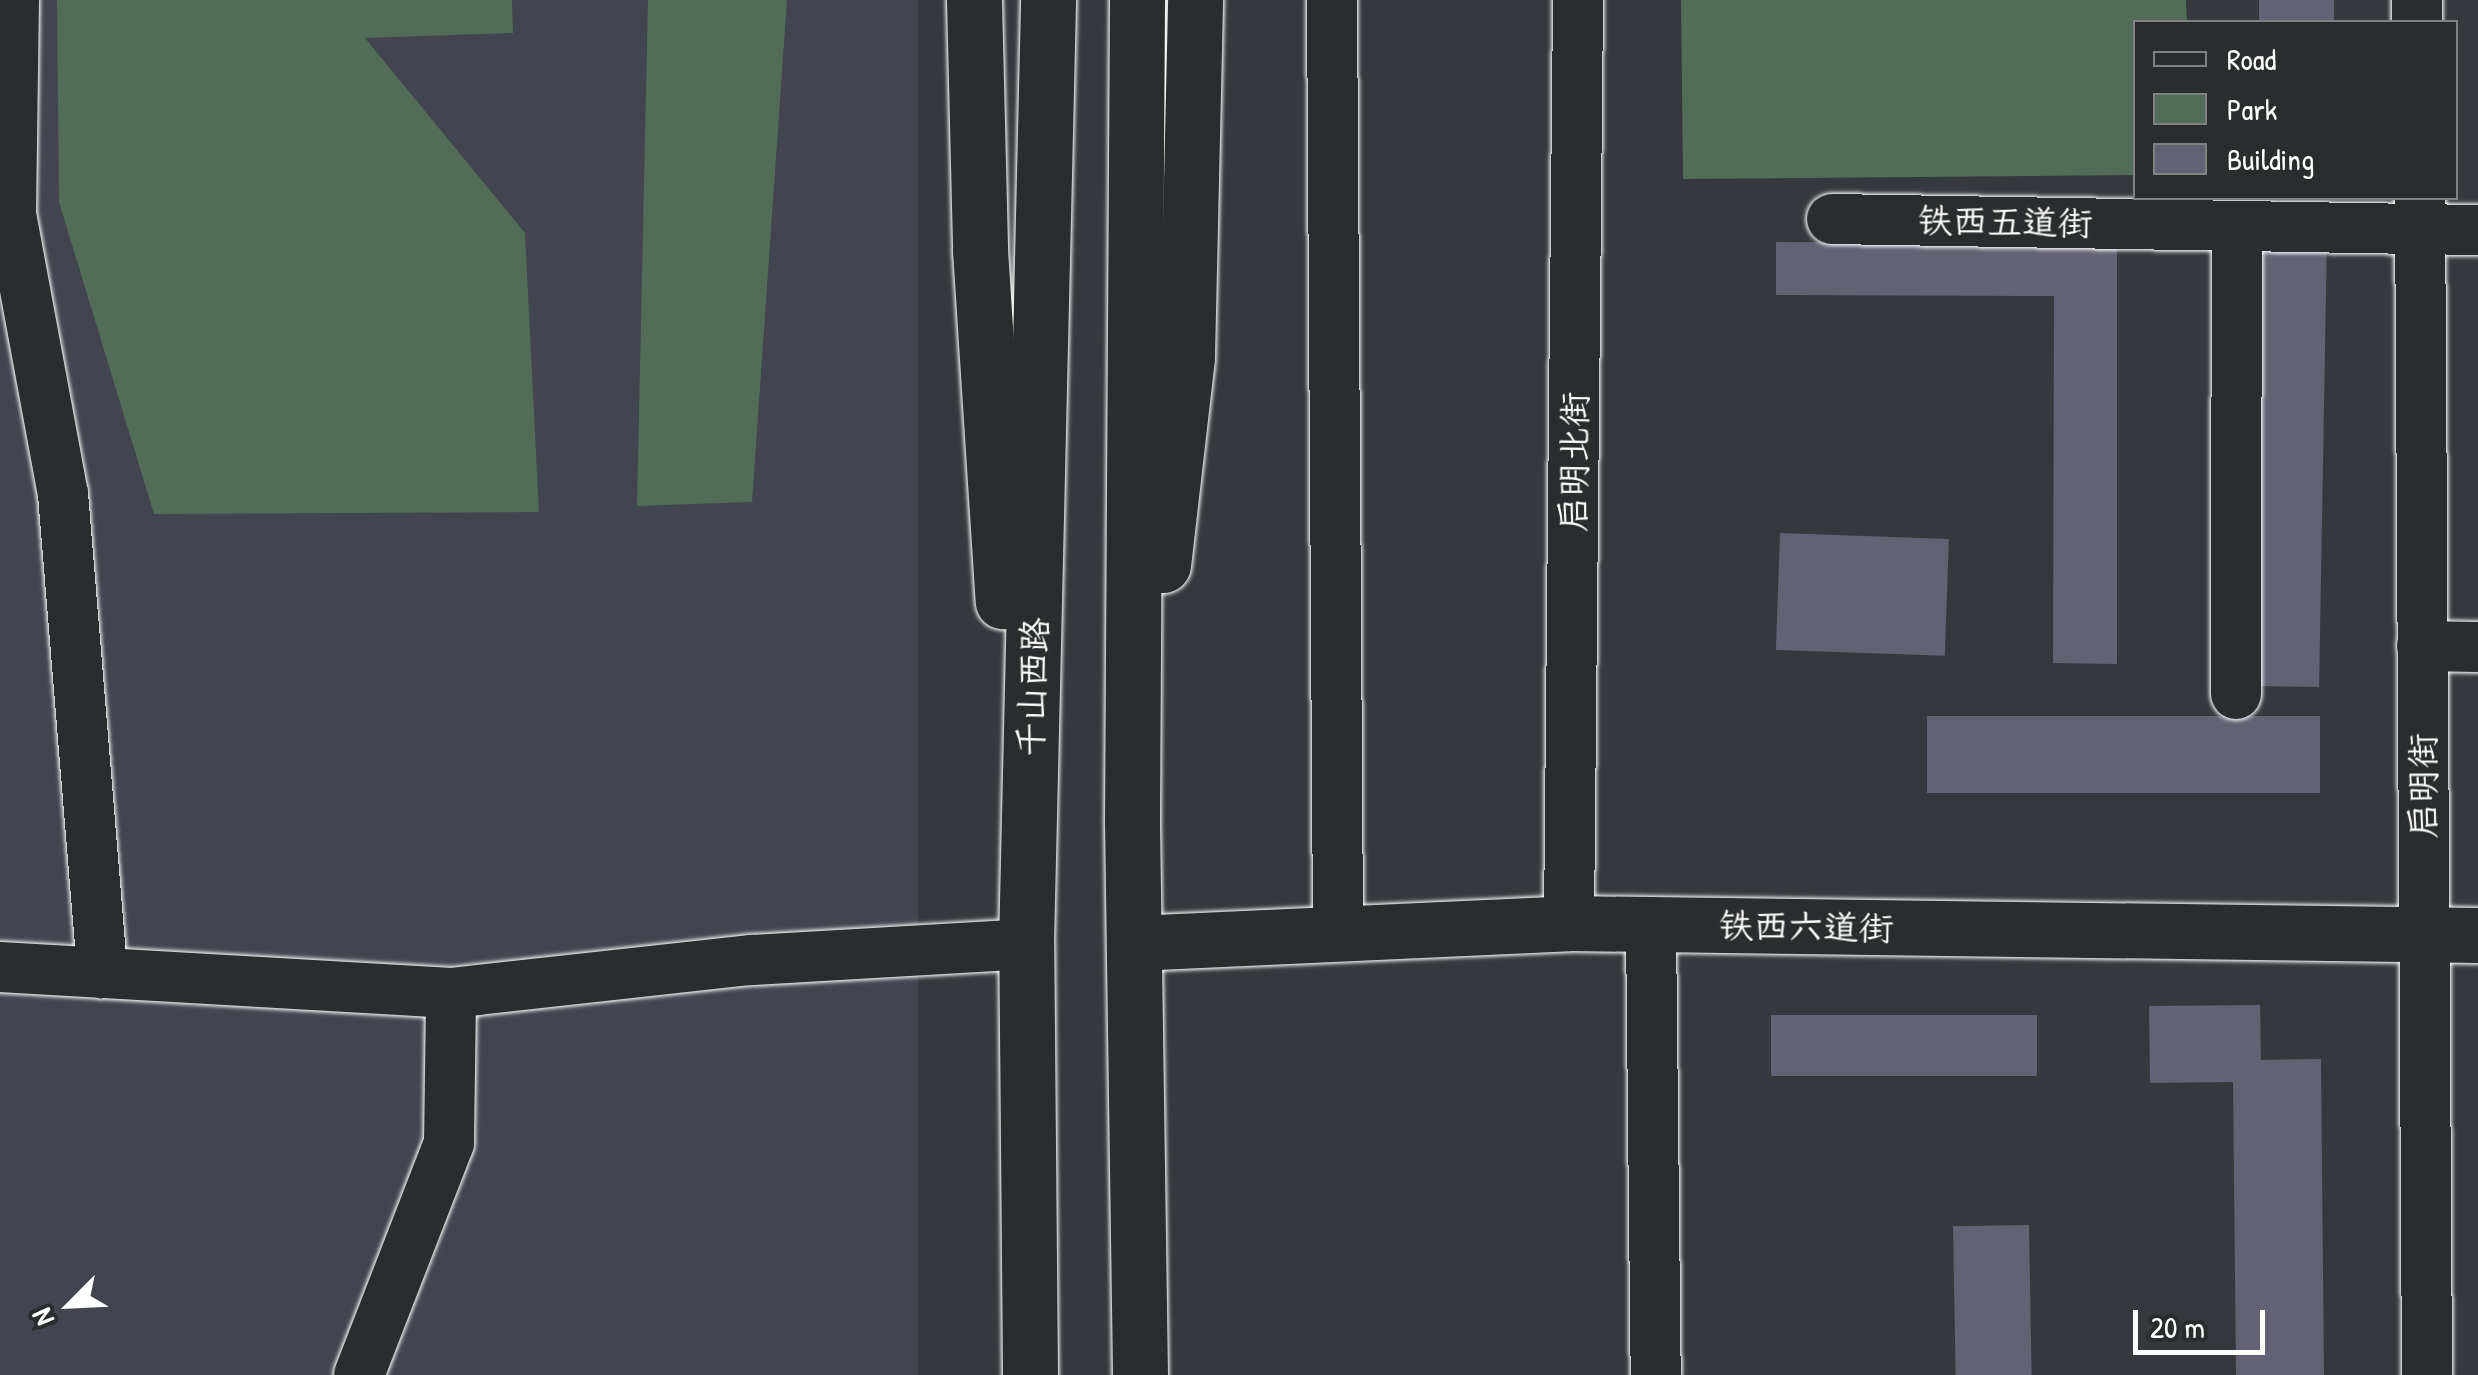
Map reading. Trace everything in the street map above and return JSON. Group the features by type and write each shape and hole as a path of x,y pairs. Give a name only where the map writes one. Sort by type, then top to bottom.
{"main road":[{"path":"974,0 980,250 1026,944"},
{"name":"千山西路","path":"1030,1375 1026,944 1048,0"},
{"path":"1138,0 1132,345 1132,822 1140,1375"},
{"path":"1132,822 1187,357 1194,0"},
{"name":"铁西六道街","path":"1134,942 1569,923 2478,936"}],"street":[{"path":"14,0 11,214 63,494 102,973"},
{"path":"1332,0 1338,935"},
{"name":"启明北街","path":"1569,923 1578,0"},
{"name":"铁西五道街","path":"1832,219 2237,226 2420,214 2478,230"},
{"name":"启明街","path":"2420,214 2427,1375"},
{"path":"2236,694 2237,226"},
{"path":"2422,646 2478,647"},
{"path":"1651,925 1656,1375"},
{"path":"0,967 450,993 752,960 1026,944"},
{"path":"359,1375 448,1143 450,993"}],"shaded area":[{"path":"0,0 918,0 918,1375 0,1375"}],"green space":[{"path":"57,0 512,0 513,33 365,38 525,233 539,512 154,514 59,202"},
{"path":"648,0 787,0 752,502 637,506"},
{"path":"1681,0 2186,0 2187,20 2133,20 2133,175 1683,179"}],"building":[{"path":"2259,0 2334,0 2334,20 2259,20"},
{"path":"2261,234 2327,235 2319,687 2253,686"},
{"path":"1776,242 2117,244 2117,664 2053,663 2054,296 1776,295"},
{"path":"1780,533 1949,539 1945,656 1776,650"},
{"path":"1927,716 2320,716 2320,793 1927,793"},
{"path":"2260,1005 2261,1060 2321,1059 2324,1375 2236,1375 2233,1082 2150,1083 2149,1006"},
{"path":"1771,1015 2037,1015 2037,1076 1771,1076"},
{"path":"2029,1225 2032,1375 1956,1375 1953,1226"}]}
